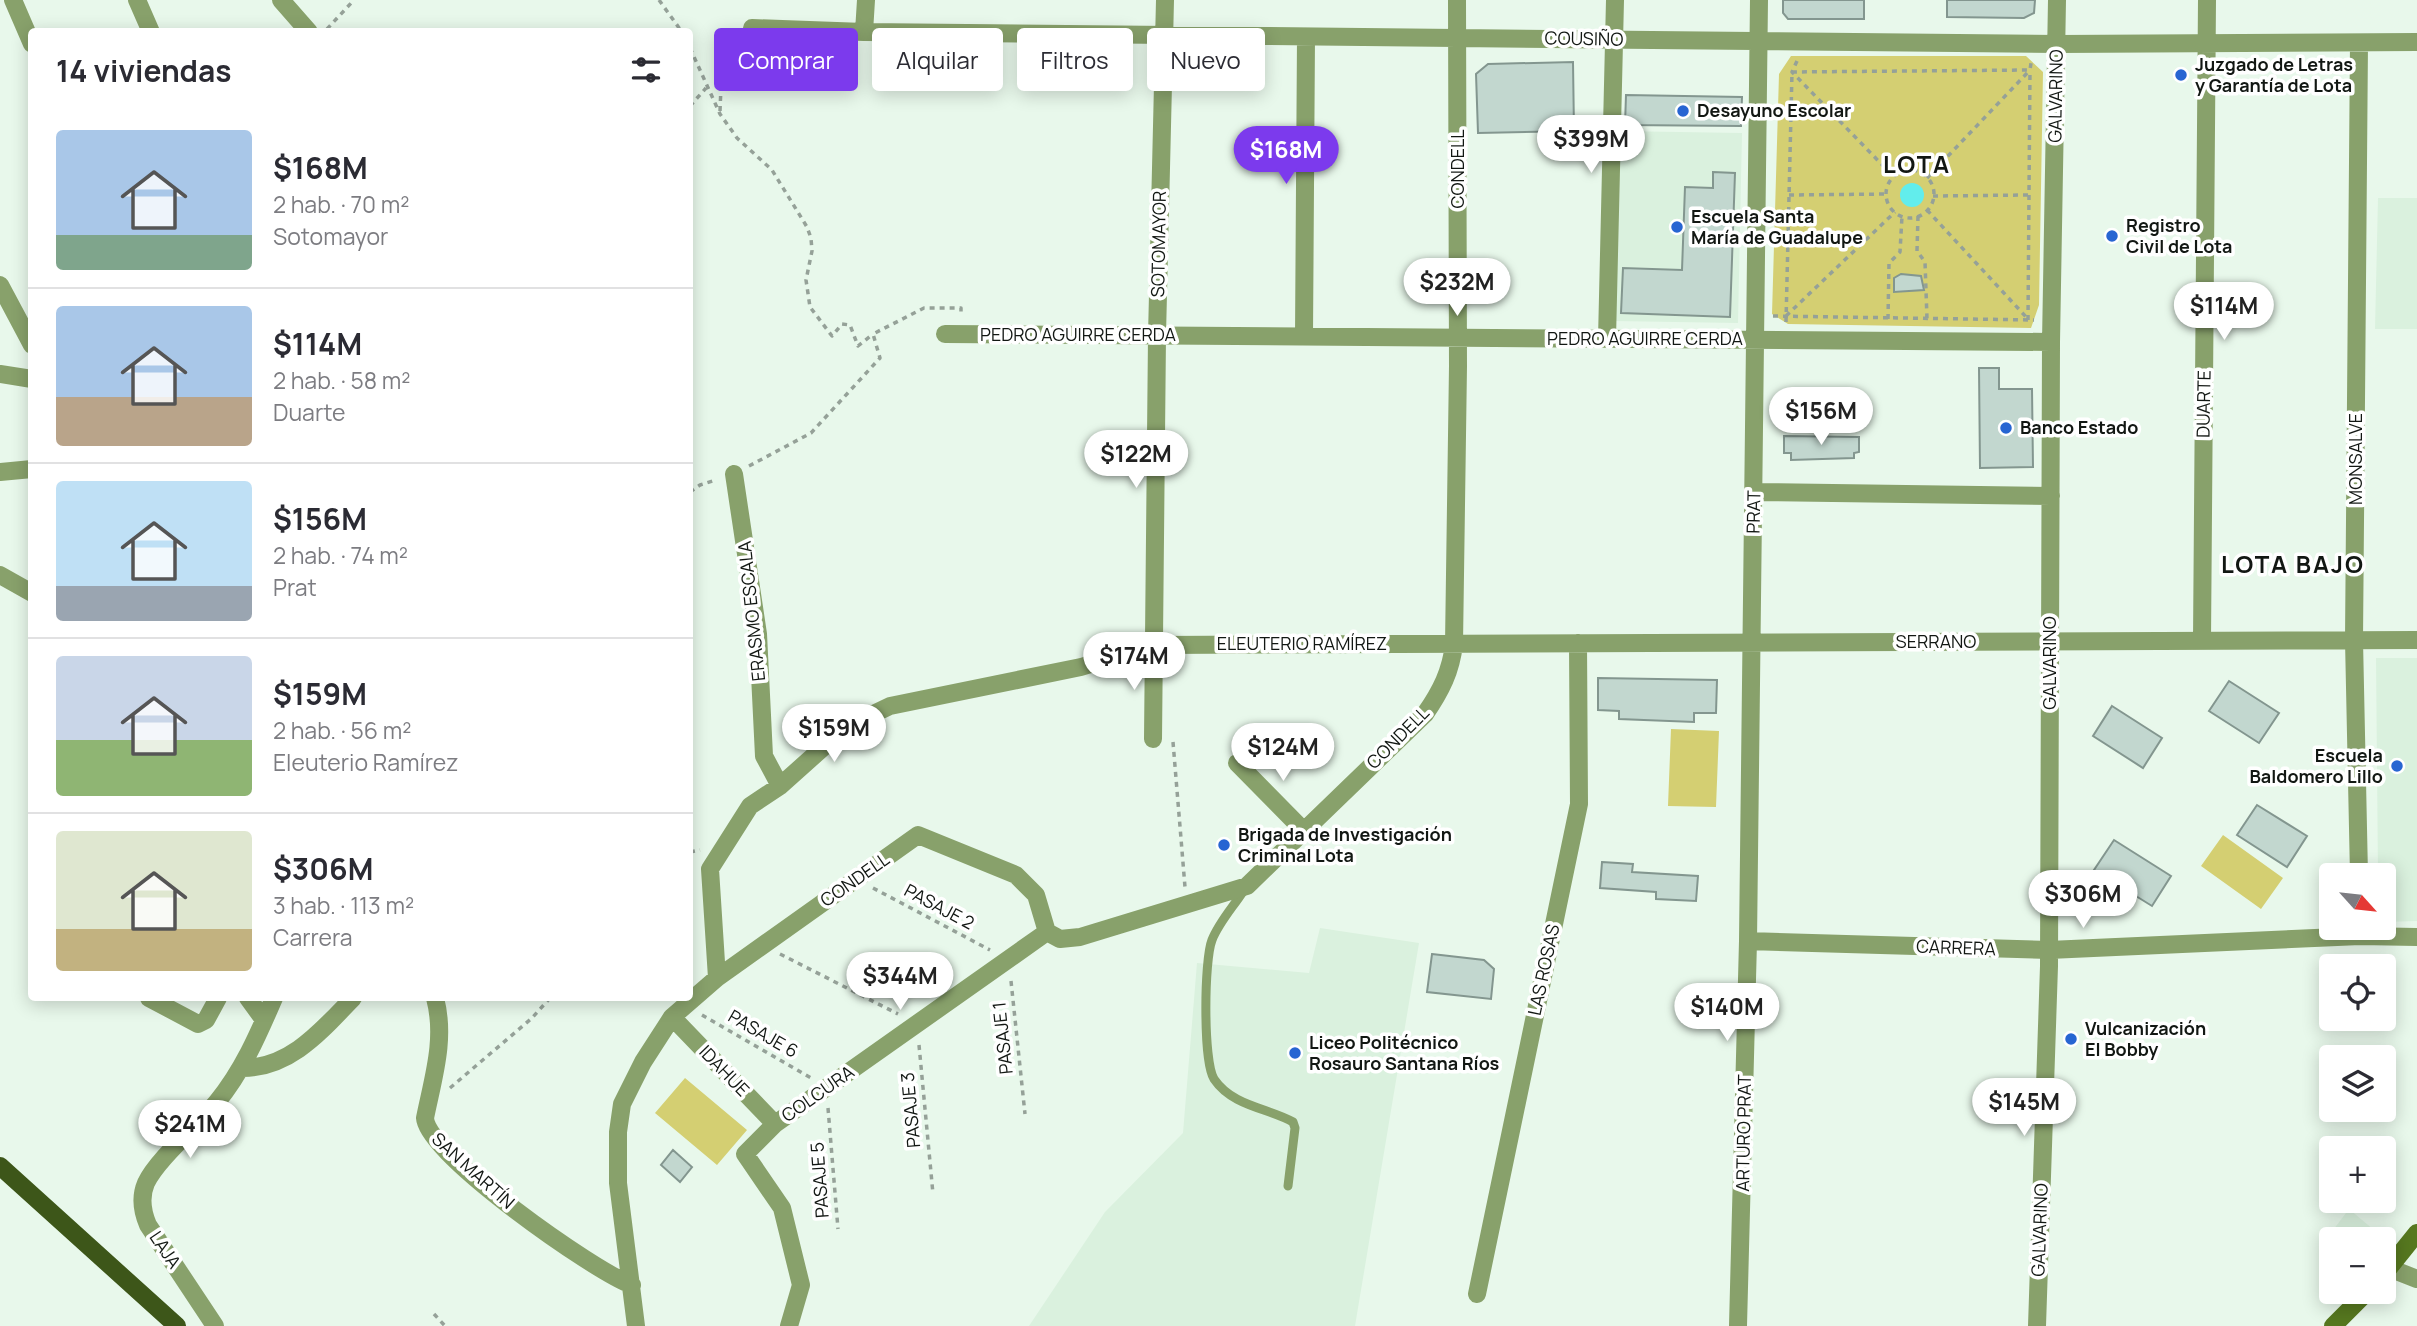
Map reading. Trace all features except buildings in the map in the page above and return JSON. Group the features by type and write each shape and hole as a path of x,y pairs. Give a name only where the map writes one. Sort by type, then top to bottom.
{"main road":[{"path":"0,1166 177,1326"},
{"path":"2396,1259 2417,1233"},
{"path":"2333,1326 2355,1304"}],"street":[{"path":"13,0 28,35"},
{"path":"137,0 149,28"},
{"path":"281,0 306,28"},
{"path":"864,32 866,0"},
{"name":"SOTOMAYOR","path":"1164,28 1165,0"},
{"name":"CONDELL","path":"717,978 918,835 1016,875 1036,895 1047,932 1060,939 1080,937 1247,886 1413,728 1425,713 1443,687 1454,644 1458,338 1457,0"},
{"path":"1607,338 1615,0"},
{"name":"PRAT","path":"1748,941 1759,0"},
{"name":"GALVARINO","path":"2037,1326 2049,950 2051,496 2045,336 2057,82 2057,0"},
{"name":"DUARTE","path":"2202,641 2207,0"},
{"name":"COUSIÑO","path":"858,32 1147,35"},
{"name":"COUSIÑO","path":"1265,36 2035,44 2417,42"},
{"path":"1304,337 1306,37"},
{"name":"MONSALVE","path":"2359,43 2354,640 2359,863"},
{"name":"SOTOMAYOR","path":"1153,739 1163,91"},
{"path":"0,285 28,338"},
{"name":"PEDRO AGUIRRE CERDA","path":"952,334 1756,340 2045,336"},
{"path":"0,374 28,378"},
{"path":"0,472 28,469"},
{"name":"ERASMO ESCALA","path":"734,474 758,634 764,756 780,786"},
{"path":"1754,492 2051,496"},
{"path":"0,575 28,591"},
{"name":"SERRANO","path":"1454,644 2417,640"},
{"name":"LAS ROSAS","path":"1477,1294 1579,804 1578,643"},
{"name":"ELEUTERIO RAMÍREZ","path":"717,978 710,869 750,806 780,786 846,727 875,711 905,701 1081,667 1154,645 1454,644"},
{"path":"1237,763 1303,830"},
{"name":"COLCURA","path":"789,1326 801,1286 782,1208 746,1154 775,1124 1047,932"},
{"name":"CARRERA","path":"1748,941 2049,950 2319,934"},
{"name":"CARRERA","path":"2396,935 2417,937"},
{"name":"ARTURO PRAT","path":"1738,1326 1748,941"},
{"path":"693,999 717,978"},
{"path":"155,1001 200,1024 206,1020 216,1001"},
{"path":"250,1001 264,1020"},
{"name":"LAJA","path":"215,1326 148,1225 142,1194 155,1170 217,1103 242,1068 273,1001"},
{"path":"242,1068 262,1067 282,1060 318,1033 351,1001"},
{"name":"SAN MARTÍN","path":"436,1001 440,1040 425,1118 428,1131 486,1186 581,1257 632,1285"},
{"path":"636,1326 618,1183 617,1159 622,1104 643,1062 679,1012 691,1001"},
{"name":"IDAHUE","path":"679,1012 775,1124"},
{"path":"2396,1274 2417,1279"}],"lane":[{"path":"1247,886 1211,942 1207,1050 1214,1078 1224,1089 1255,1108 1293,1122 1295,1128 1288,1186"}],"path":[{"path":"328,28 354,0"},
{"path":"659,0 679,28"},
{"path":"1785,340 1792,72 1807,42"},
{"path":"2028,319 2030,70 2035,44"},
{"path":"693,56 720,114 737,138 772,170 807,227 812,251 806,280 810,307 832,336 842,324 850,325 858,346 873,334 924,308 961,308 952,334"},
{"path":"1792,72 2030,70 2057,82"},
{"path":"1927,178 2030,70"},
{"path":"1792,72 1894,177"},
{"path":"693,103 706,88"},
{"path":"720,114 721,91"},
{"path":"1909,170 1927,178 1933,189 1927,210 1918,216 1902,216 1895,212 1887,201 1886,194 1894,177 1909,170"},
{"path":"1789,195 1886,194"},
{"path":"1933,196 2028,195"},
{"path":"1927,210 2045,336"},
{"path":"1786,316 1895,212"},
{"path":"1888,319 1889,263 1900,252 1902,216"},
{"path":"1918,216 1917,251 1926,262 1927,319"},
{"path":"1756,316 2028,319 2045,336"},
{"path":"693,490 699,485 734,474 811,433 880,358 873,334"},
{"path":"1173,742 1186,905"},
{"name":"PASAJE 2","path":"856,879 1009,960"},
{"path":"762,945 917,1024"},
{"name":"PASAJE 1","path":"1009,960 1025,1114"},
{"path":"427,1108 532,1018 547,1001"},
{"name":"PASAJE 6","path":"679,1012 827,1087"},
{"name":"PASAJE 3","path":"917,1024 933,1194"},
{"name":"PASAJE 5","path":"827,1087 838,1229"},
{"path":"434,1314 445,1326"}],"shaded area":[{"path":"1791,56 2026,56 2043,72 2039,305 2031,328 1788,324 1772,314 1779,74"},
{"name":"Escuela Santa María de Guadalupe","path":"1616,131 1742,133 1738,323 1613,321"},
{"path":"2378,198 2417,198 2417,329 2375,329"},
{"name":"Escuela Baldomero Lillo","path":"2376,658 2417,658 2417,921 2396,922 2396,863 2378,863"},
{"path":"1671,729 1719,731 1716,807 1668,806"},
{"path":"2223,835 2283,878 2261,909 2201,866"},
{"name":"Liceo Politécnico Rosauro Santana Ríos","path":"1320,928 1419,943 1355,1326 1029,1326 1105,1212 1183,1133 1197,963 1309,973"},
{"path":"685,1078 747,1130 717,1165 655,1113"},
{"path":"2346,1213 2354,1213 2370,1227 2335,1227"}],"water":[{"path":"1912,183 1921,186 1924,195 1921,204 1912,207 1903,204 1900,195 1903,186"}],"place":[{"name":"Juzgado de Letras y Garantía de Lota","path":"2181,75"},
{"name":"Desayuno Escolar","path":"1683,111"},
{"name":"Escuela Santa María de Guadalupe","path":"1677,227"},
{"name":"Registro Civil de Lota","path":"2112,236"},
{"name":"Banco Estado","path":"2006,428"},
{"name":"Escuela Baldomero Lillo","path":"2397,766"},
{"name":"Brigada de Investigación Criminal Lota","path":"1224,845"},
{"name":"Vulcanización El Bobby","path":"2071,1039"},
{"name":"Liceo Politécnico Rosauro Santana Ríos","path":"1295,1053"}],"district":[{"name":"LOTA","path":"1917,165"},
{"name":"LOTA BAJO","path":"2293,565"}]}
